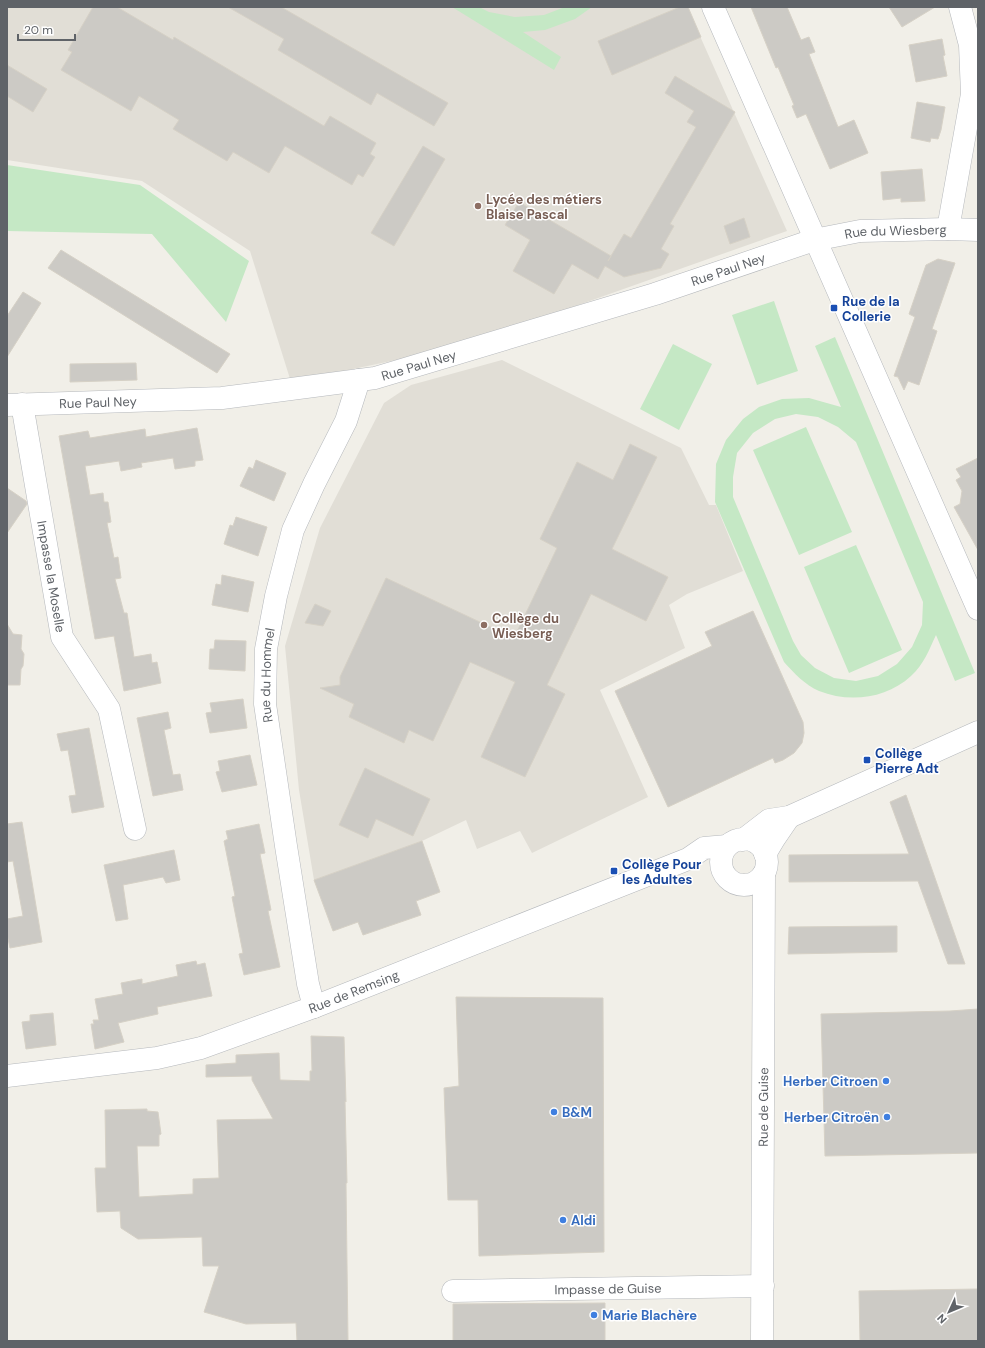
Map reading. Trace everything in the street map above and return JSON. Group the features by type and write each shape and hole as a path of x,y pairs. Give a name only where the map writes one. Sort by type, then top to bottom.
{"street":[{"path":"713,7 814,240 978,609"},
{"path":"948,229 972,94 970,45 960,7"},
{"name":"Rue du Wiesberg","path":"814,240 860,231 948,229 978,230"},
{"name":"Rue Paul Ney","path":"15,404 222,398 375,378 655,294 814,240"},
{"name":"Rue du Hommel","path":"314,1007 308,984 288,861 265,704 266,649 276,596 293,530 314,484 346,421 359,380"},
{"name":"Impasse la Moselle","path":"15,404 62,636 109,709 135,829"},
{"path":"789,818 774,839 757,881 749,885 739,884 730,880 722,868 721,860 723,853 769,820 789,818 978,732"},
{"path":"735,843 750,840 757,844 765,864"},
{"name":"Rue de Remsing","path":"7,1076 157,1058 201,1048 314,1007 688,859 704,848 735,843"},
{"path":"688,859 722,868"},
{"name":"Rue de Guise","path":"762,1341 765,864"},
{"name":"Impasse de Guise","path":"453,1291 763,1286"}],"shaded area":[{"name":"Lycée des métiers Blaise Pascal","path":"7,7 687,7 787,231 463,346 291,382 250,251 142,181 7,160"},
{"name":"Collège du Wiesberg","path":"502,360 681,448 709,505 716,505 743,571 687,594 669,605 685,648 600,690 648,797 532,853 520,831 477,849 466,820 422,841 314,880 299,790 285,646 320,528 384,403 411,385"}],"green space":[{"path":"452,7 479,7 489,12 515,17 544,15 565,7 592,7 575,19 545,30 523,32 561,57 554,70"},
{"path":"7,165 140,185 249,261 226,322 152,234 7,231"},
{"path":"774,301 798,371 757,385 732,315"},
{"path":"835,337 975,673 955,681 936,635 923,662 911,676 890,690 867,697 843,697 819,691 804,682 784,662 715,502 716,464 726,440 743,419 759,407 782,399 809,398 841,407 815,346","holes":["796,414 818,417 838,427 856,442 923,602 922,625 912,647 897,664 878,676 856,681 834,678 815,668 801,655 793,641 733,497 733,477 737,453 753,433 775,419"]},
{"path":"673,344 712,364 679,430 640,409"},
{"path":"806,427 852,532 799,555 753,450"},
{"path":"856,545 902,650 849,673 804,567"}],"building":[{"path":"93,7 117,7 173,40 174,37 324,126 330,116 376,143 370,154 375,157 363,177 358,174 352,185 285,146 269,173 233,152 227,161 173,129 179,120 139,96 131,111 61,70 72,52 68,50"},
{"path":"228,7 281,7 448,103 434,126 377,93 371,105 278,50 284,39"},
{"path":"680,7 688,7 701,37 612,75 598,41"},
{"path":"751,7 787,7 801,40 809,37 815,52 809,54 838,127 854,120 868,153 830,169 806,114 797,118 792,106 794,105 778,67 776,68"},
{"path":"889,7 935,7 902,27"},
{"path":"942,39 945,55 943,56 947,76 916,82 909,45"},
{"path":"7,65 47,89 33,112 7,96"},
{"path":"675,76 735,112 670,224 674,226 661,249 669,254 661,268 624,277 605,266 598,279 572,264 554,294 513,271 530,240 505,225 519,202 611,256 624,234 631,238 696,127 687,122 694,111 665,93"},
{"path":"917,102 945,107 938,139 931,138 930,142 911,138"},
{"path":"423,146 445,159 394,246 371,233"},
{"path":"922,169 925,201 901,202 901,198 883,200 881,172"},
{"path":"744,218 750,237 730,244 724,226"},
{"path":"61,250 230,354 217,373 48,268"},
{"path":"938,259 955,263 932,329 937,331 919,385 908,381 904,390 898,377 894,376 915,317 909,314 926,265"},
{"path":"23,292 41,303 7,357 7,316"},
{"path":"136,363 137,380 70,382 70,364"},
{"path":"197,428 203,460 195,461 195,466 175,469 173,458 141,463 142,467 121,471 119,461 85,466 90,495 103,493 104,502 108,502 111,522 107,523 114,558 118,557 121,578 115,579 124,613 127,613 134,657 151,654 152,663 157,662 161,683 124,691 114,636 95,639 59,436 88,431 90,438 145,429 146,437"},
{"path":"630,444 657,457 612,549 668,577 646,621 591,594 547,685 565,694 525,777 481,757 515,682 470,662 433,741 409,730 404,743 349,717 354,704 320,688 340,685 340,677 386,578 514,638 557,548 540,539 577,462 613,480"},
{"path":"978,458 978,550 954,507 960,504 962,491 956,480 961,477 956,469"},
{"path":"256,460 286,473 274,501 240,486 249,467 253,469"},
{"path":"7,488 26,501 27,504 7,533"},
{"path":"236,517 267,527 258,556 224,544 230,525 233,526"},
{"path":"222,575 254,582 248,612 212,605 216,584 221,585"},
{"path":"315,604 331,611 323,626 305,623"},
{"path":"753,611 803,722 804,733 802,743 794,753 783,760 775,763 773,758 668,807 615,691 712,646 705,632"},
{"path":"7,624 13,634 22,635 21,649 24,654 20,685 7,685"},
{"path":"215,640 246,641 245,671 209,669 210,649 214,649"},
{"path":"243,699 247,728 210,733 206,713 212,712 210,703"},
{"path":"168,712 171,728 164,730 173,775 180,774 183,790 153,796 137,718"},
{"path":"89,728 104,807 72,813 69,796 76,795 68,750 61,751 57,734"},
{"path":"250,755 257,785 222,792 216,772 220,771 218,761"},
{"path":"365,768 430,799 413,836 376,819 368,838 339,825"},
{"path":"906,795 965,964 948,964 918,881 789,882 789,855 909,854 890,802"},
{"path":"22,822 42,942 10,948 7,934 7,919 23,916 13,861 7,862 7,824"},
{"path":"259,824 265,853 260,854 271,910 268,911 280,967 244,975 239,954 243,953 232,897 235,896 224,841 228,839 226,831"},
{"path":"422,841 440,892 416,901 421,915 363,935 358,922 333,931 314,880"},
{"path":"174,850 180,880 166,883 163,877 123,885 128,919 116,921 104,865"},
{"path":"897,926 897,952 788,954 789,927"},
{"path":"196,961 197,965 205,963 212,996 157,1007 158,1014 118,1023 124,1042 95,1049 91,1024 94,1024 93,1020 99,1020 95,999 123,994 121,983 142,979 142,984 178,976 176,965"},
{"path":"456,997 603,998 604,1252 479,1256 478,1200 448,1200 444,1088 459,1086"},
{"path":"978,1009 978,1153 825,1156 821,1014"},
{"path":"53,1013 56,1045 26,1049 22,1022 30,1021 30,1015"},
{"path":"311,1036 344,1037 348,1341 297,1341 296,1323 246,1324 204,1312 219,1266 203,1266 202,1237 138,1239 121,1228 120,1211 97,1212 95,1168 106,1168 105,1110 147,1109 147,1111 158,1112 161,1134 159,1135 159,1146 137,1146 139,1197 193,1194 193,1179 219,1178 217,1120 273,1119 252,1080 252,1076 206,1077 206,1065 236,1063 236,1055 279,1053 280,1080 310,1081 310,1071 312,1071"},
{"path":"978,1289 978,1341 860,1341 859,1291"},
{"path":"605,1303 605,1341 453,1341 453,1304"}],"place":[{"name":"Lycée des métiers Blaise Pascal","path":"478,206"},
{"name":"Rue de la Collerie","path":"834,308"},
{"name":"Collège du Wiesberg","path":"484,625"},
{"name":"Collège Pierre Adt","path":"867,760"},
{"name":"Collège Pour les Adultes","path":"614,871"},
{"name":"Herber Citroen","path":"886,1081"},
{"name":"B&M","path":"554,1112"},
{"name":"Herber Citroën","path":"887,1117"},
{"name":"Aldi","path":"563,1220"},
{"name":"Marie Blachère","path":"594,1315"}]}
